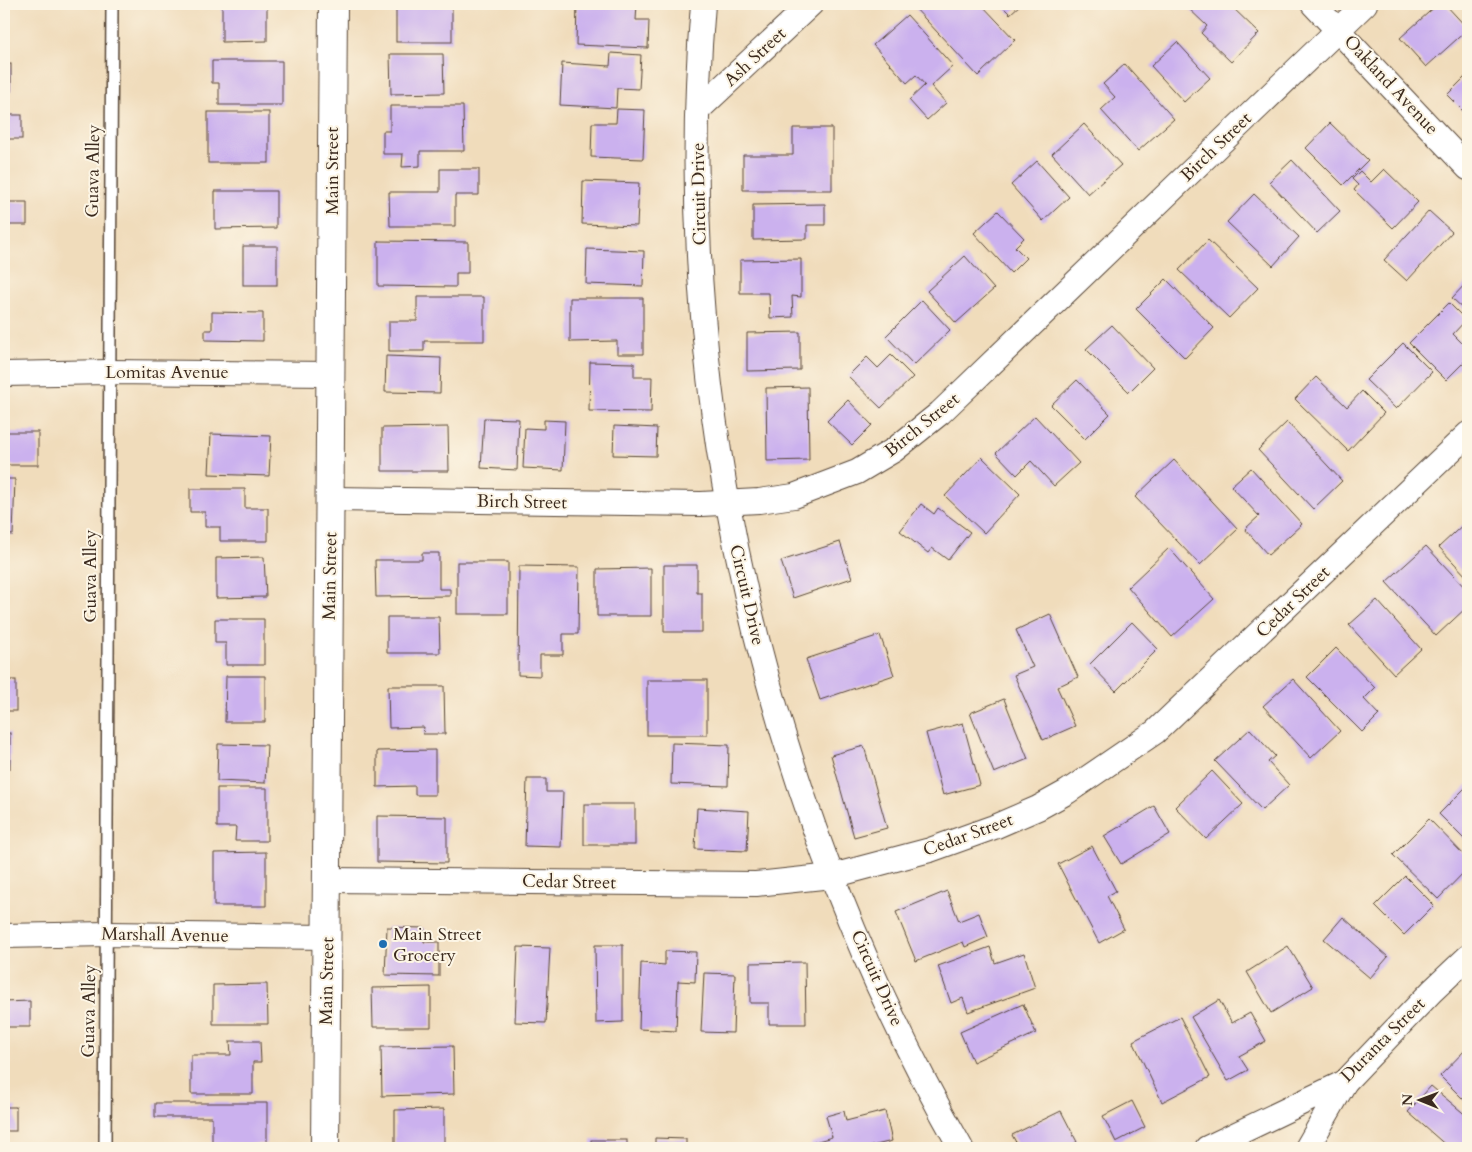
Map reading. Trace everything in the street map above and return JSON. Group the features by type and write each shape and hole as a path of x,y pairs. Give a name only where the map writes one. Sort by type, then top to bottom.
{"street":[{"name":"Main Street","path":"325,1148 333,4"},
{"name":"Circuit Drive","path":"703,4 698,110 697,194 708,368 727,502 761,654 797,776 832,876 888,1006 936,1105 961,1148"},
{"name":"Ash Street","path":"698,110 811,4"},
{"name":"Oakland Avenue","path":"1313,4 1468,168"},
{"name":"Birch Street","path":"331,499 727,502 794,496 820,488 857,472 894,450 940,413 1365,4"},
{"name":"Lomitas Avenue","path":"4,374 108,372 331,374"},
{"name":"Cedar Street","path":"327,880 756,884 832,876 930,850 994,827 1038,808 1095,774 1155,732 1468,434"},
{"name":"Marshall Avenue","path":"4,936 107,934 327,937"},
{"name":"Duranta Street","path":"1207,1148 1345,1082 1468,956"},
{"path":"1307,1148 1345,1082"}],"lane":[{"name":"Guava Alley","path":"105,1148 108,372 112,4"}],"building":[{"path":"222,4 267,4 267,41 222,42"},
{"path":"396,4 452,4 452,42 396,42"},
{"path":"577,4 637,4 636,20 649,20 648,48 576,45"},
{"path":"915,4 981,4 1015,40 978,76 913,6"},
{"path":"1000,4 1021,4 1010,14"},
{"path":"1184,4 1229,4 1259,33 1231,62 1201,33 1207,26"},
{"path":"1438,4 1445,4 1468,29 1426,67 1400,38"},
{"path":"907,15 953,66 931,86 946,103 927,120 909,100 925,85 916,75 907,83 873,45"},
{"path":"1177,42 1210,78 1184,102 1151,66"},
{"path":"611,53 641,55 639,89 617,88 616,108 560,105 562,63 610,66"},
{"path":"390,54 443,54 444,93 391,94"},
{"path":"212,61 282,61 282,105 219,105 219,83 212,83"},
{"path":"4,64 11,64 11,91 4,91"},
{"path":"1125,64 1174,119 1138,151 1101,110 1115,97 1103,84"},
{"path":"1468,74 1468,116 1447,95"},
{"path":"390,106 463,106 464,151 420,151 420,166 402,167 403,154 383,154 383,131 390,131"},
{"path":"617,109 645,110 643,159 591,157 592,123 616,123"},
{"path":"208,112 269,112 269,163 208,163"},
{"path":"4,115 22,115 22,139 4,139"},
{"path":"1330,123 1368,160 1343,185 1306,148"},
{"path":"1084,124 1121,165 1088,194 1052,154"},
{"path":"793,128 832,128 832,190 743,190 743,155 793,155"},
{"path":"1292,160 1340,211 1317,233 1269,182"},
{"path":"1037,161 1069,197 1043,221 1011,185"},
{"path":"440,169 479,169 479,195 455,195 455,226 390,226 389,192 440,192"},
{"path":"1384,169 1418,202 1393,228 1354,190 1358,185 1352,179 1360,171 1371,182"},
{"path":"583,181 639,183 637,226 582,224"},
{"path":"215,191 276,191 276,228 215,229"},
{"path":"4,193 6,202 27,202 27,225 4,225"},
{"path":"1254,194 1299,237 1273,266 1227,222"},
{"path":"825,204 825,225 807,225 807,239 753,240 753,205"},
{"path":"998,211 1024,238 1015,247 1026,258 1011,273 974,233"},
{"path":"1429,211 1452,232 1407,281 1384,260"},
{"path":"1208,240 1258,288 1229,318 1179,270"},
{"path":"378,241 468,242 468,273 456,273 456,287 378,286"},
{"path":"243,246 277,246 277,285 243,285"},
{"path":"587,249 644,251 643,286 586,284"},
{"path":"965,256 994,289 956,323 927,291"},
{"path":"801,259 801,297 792,296 793,317 770,318 769,293 740,293 740,260"},
{"path":"1166,279 1214,328 1185,358 1136,309"},
{"path":"1468,281 1468,313 1452,298"},
{"path":"417,297 484,297 484,341 424,341 424,351 389,351 389,321 417,321"},
{"path":"570,298 643,298 643,354 617,354 617,341 570,342"},
{"path":"922,300 950,330 914,365 886,336"},
{"path":"1449,303 1466,320 1453,334 1468,349 1468,358 1446,380 1409,343"},
{"path":"212,312 263,313 263,341 205,340 205,330 212,330"},
{"path":"1112,325 1153,368 1129,392 1086,349"},
{"path":"800,332 800,370 747,371 747,333"},
{"path":"1403,343 1432,372 1396,409 1366,380"},
{"path":"891,355 913,377 881,408 848,376 867,357 878,368"},
{"path":"386,356 441,358 440,393 385,392"},
{"path":"590,362 634,363 634,377 652,377 651,412 589,411"},
{"path":"1316,377 1347,407 1362,391 1384,413 1348,451 1295,399"},
{"path":"1077,380 1110,414 1085,439 1051,405"},
{"path":"808,387 809,460 767,461 766,388"},
{"path":"848,400 872,425 852,445 827,421"},
{"path":"1035,416 1079,463 1054,486 1031,461 1017,475 996,453"},
{"path":"484,418 519,419 517,470 481,468"},
{"path":"544,420 565,421 563,470 523,468 525,428 544,429"},
{"path":"1287,422 1342,481 1313,509 1258,450"},
{"path":"614,426 657,428 656,456 613,455"},
{"path":"448,427 449,471 382,471 382,428"},
{"path":"4,432 38,432 38,465 4,465"},
{"path":"211,434 271,436 269,476 209,474"},
{"path":"982,457 1020,494 984,533 945,496"},
{"path":"1174,460 1238,529 1200,565 1135,497"},
{"path":"1251,468 1302,524 1268,555 1245,529 1259,516 1231,486"},
{"path":"4,479 15,479 13,535 4,534"},
{"path":"190,489 245,489 245,508 268,508 268,541 220,541 220,527 205,527 205,512 190,512"},
{"path":"921,504 934,514 938,508 970,532 948,560 932,548 928,553 900,531"},
{"path":"1468,520 1468,578 1439,547"},
{"path":"840,542 852,578 793,598 781,561"},
{"path":"1426,546 1468,591 1468,606 1436,636 1386,582"},
{"path":"1169,548 1214,599 1172,637 1128,587"},
{"path":"422,553 439,553 439,589 450,589 450,596 376,597 375,560 422,560"},
{"path":"264,557 266,597 216,598 216,558"},
{"path":"457,562 508,562 508,614 457,614"},
{"path":"664,565 697,565 697,593 702,593 702,632 664,632"},
{"path":"519,566 579,567 578,634 563,634 563,655 540,655 540,676 518,675"},
{"path":"651,568 651,616 597,616 597,569"},
{"path":"1377,600 1421,649 1394,674 1349,625"},
{"path":"1050,614 1078,677 1057,687 1075,726 1043,740 1014,675 1033,667 1016,630"},
{"path":"387,617 439,617 440,653 387,653"},
{"path":"215,619 264,619 264,665 226,665 226,643 215,643"},
{"path":"1132,622 1158,649 1116,691 1090,664"},
{"path":"880,635 894,675 820,700 806,659"},
{"path":"1336,648 1375,688 1364,699 1379,715 1362,732 1307,677"},
{"path":"226,676 265,676 265,722 225,722"},
{"path":"1293,679 1340,731 1311,758 1263,706"},
{"path":"4,680 16,680 16,711 4,711"},
{"path":"647,680 707,680 707,735 647,735"},
{"path":"388,686 444,686 445,734 423,734 424,727 389,728"},
{"path":"1004,699 1028,759 994,773 970,713"},
{"path":"963,723 980,785 943,795 926,733"},
{"path":"1250,729 1275,756 1268,762 1289,785 1262,810 1215,761"},
{"path":"4,733 10,733 10,769 4,769"},
{"path":"672,743 729,745 728,786 671,784"},
{"path":"218,744 267,745 265,783 217,781"},
{"path":"864,746 887,828 854,837 831,755"},
{"path":"435,750 435,795 415,795 415,786 377,787 377,751"},
{"path":"1212,771 1243,804 1206,839 1175,807"},
{"path":"527,779 546,779 546,792 563,792 561,847 525,846"},
{"path":"1468,785 1468,843 1439,814"},
{"path":"217,788 267,788 267,841 235,841 236,827 217,827"},
{"path":"584,804 635,804 635,845 584,845"},
{"path":"1154,806 1170,834 1121,864 1104,836"},
{"path":"697,808 749,811 747,851 695,849"},
{"path":"377,816 447,817 447,863 377,862"},
{"path":"1429,819 1468,859 1468,868 1438,899 1393,855"},
{"path":"1092,846 1116,891 1107,896 1124,929 1099,943 1058,864"},
{"path":"266,852 266,906 214,906 214,853"},
{"path":"1405,876 1434,905 1404,935 1375,906"},
{"path":"947,891 959,921 979,913 988,937 965,947 963,942 916,961 896,912"},
{"path":"1343,917 1388,957 1370,978 1324,939"},
{"path":"387,927 424,928 424,942 439,942 439,976 385,975"},
{"path":"595,945 623,945 623,1022 596,1023"},
{"path":"1288,946 1313,987 1271,1013 1247,972"},
{"path":"518,947 550,948 546,1023 515,1022"},
{"path":"990,947 995,963 1024,953 1035,988 968,1012 963,998 951,1003 938,966"},
{"path":"665,951 696,952 695,982 678,981 676,1031 639,1029 641,963 665,965"},
{"path":"805,962 806,1024 769,1024 769,1003 750,1003 750,963"},
{"path":"704,973 735,974 733,1033 701,1032"},
{"path":"267,984 268,1024 213,1024 213,985"},
{"path":"431,987 431,1027 373,1027 372,988"},
{"path":"1219,1000 1232,1023 1250,1013 1266,1041 1239,1056 1248,1070 1228,1081 1191,1017"},
{"path":"30,1001 30,1027 4,1027 4,1002"},
{"path":"1023,1004 1036,1033 973,1062 960,1032"},
{"path":"1180,1017 1210,1077 1162,1102 1133,1041"},
{"path":"230,1041 260,1041 261,1062 253,1062 253,1094 191,1094 191,1055 231,1055"},
{"path":"453,1046 454,1094 382,1096 381,1047"},
{"path":"1468,1047 1468,1104 1440,1076"},
{"path":"1431,1086 1468,1117 1468,1148 1449,1148 1408,1112"},
{"path":"1132,1101 1145,1127 1116,1142 1103,1116"},
{"path":"155,1103 267,1103 267,1144 212,1143 212,1117 155,1117"},
{"path":"4,1107 16,1107 16,1131 4,1131"},
{"path":"444,1109 444,1148 395,1148 395,1110"},
{"path":"844,1111 846,1121 885,1111 892,1141 864,1148 812,1148 811,1143 832,1137 826,1116"},
{"path":"1061,1111 1077,1142 1065,1148 1019,1148 1012,1135"},
{"path":"655,1138 686,1139 686,1148 655,1148"},
{"path":"591,1140 627,1140 627,1148 591,1148"}],"place":[{"name":"Main Street Grocery","path":"383,944"}]}
